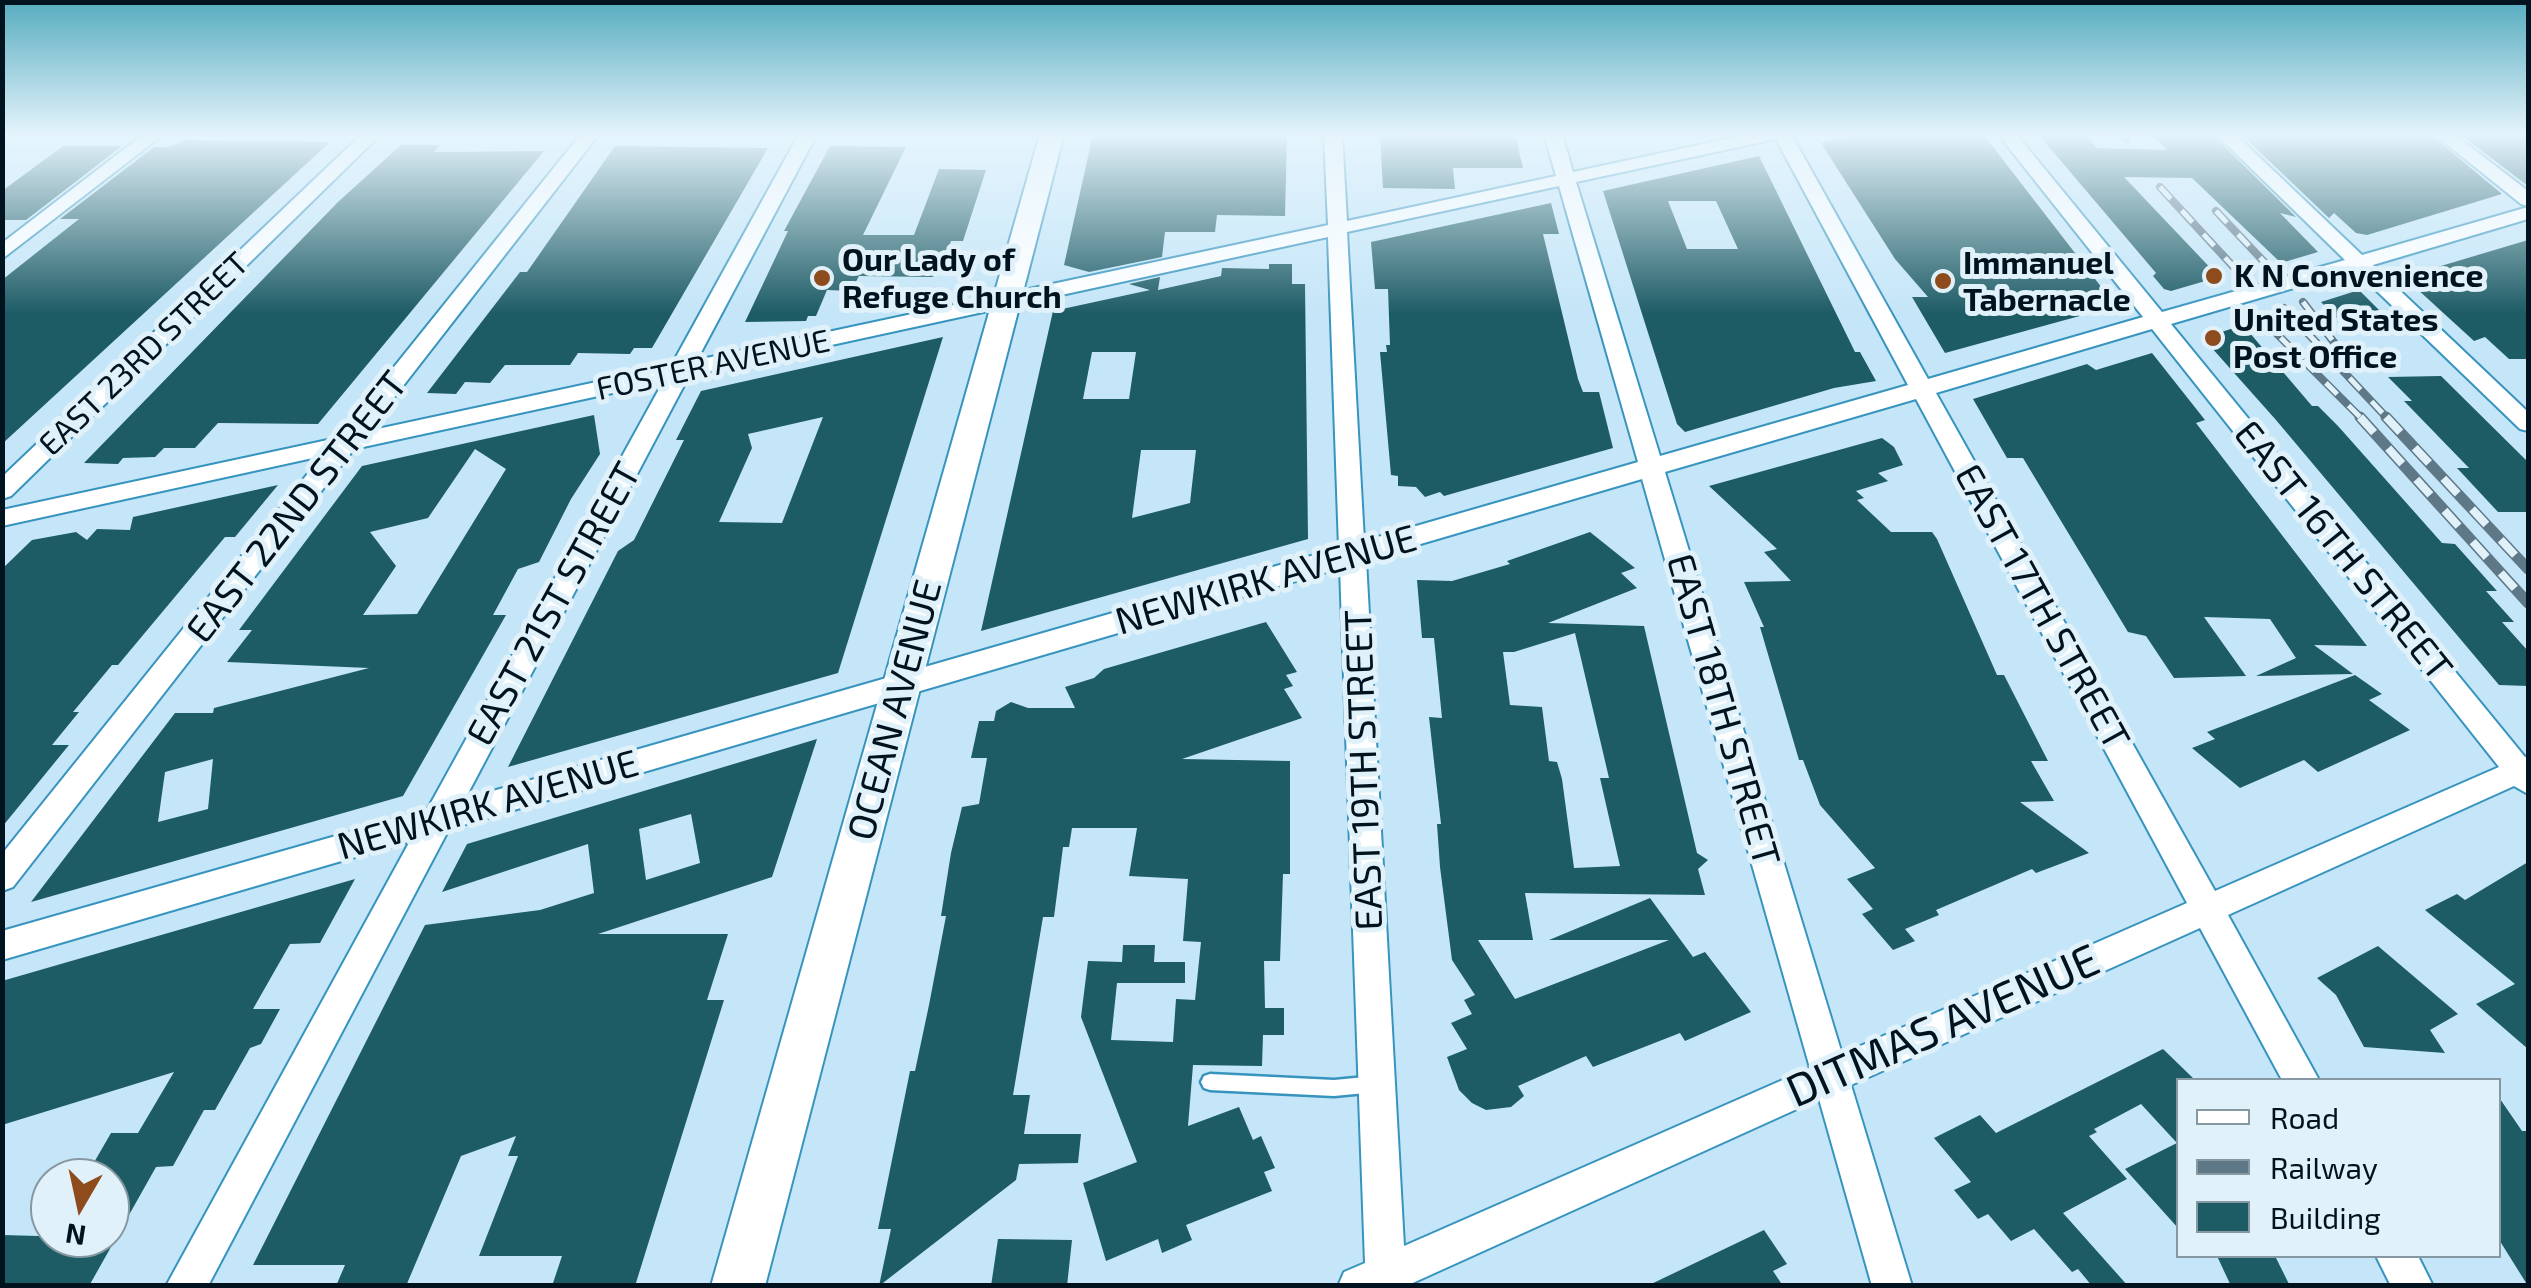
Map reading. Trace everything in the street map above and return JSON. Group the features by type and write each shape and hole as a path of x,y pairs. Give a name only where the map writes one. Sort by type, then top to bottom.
{"main road":[{"name":"OCEAN AVENUE","path":"738,1286 1035,194"}],"street":[{"path":"2,253 77,194"},
{"name":"EAST 23RD STREET","path":"2,492 310,194"},
{"name":"EAST 22ND STREET","path":"2,878 543,194"},
{"name":"EAST 21ST STREET","path":"186,1286 776,194"},
{"name":"EAST 19TH STREET","path":"1336,194 1377,1084 1376,1281"},
{"name":"FOSTER AVENUE","path":"2,518 1500,194"},
{"name":"EAST 18TH STREET","path":"1571,194 1892,1286"},
{"name":"EAST 17TH STREET","path":"1812,194 2300,1078"},
{"name":"EAST 16TH STREET","path":"2055,194 2526,773"},
{"path":"2288,194 2528,424"},
{"name":"NEWKIRK AVENUE","path":"2,946 2528,213"},
{"name":"DITMAS AVENUE","path":"1376,1281 2207,909 2526,773"},
{"path":"2397,1258 2413,1286"}],"lane":[{"path":"1210,1082 1334,1088 1377,1084"}],"building":[{"path":"2,194 60,194 26,220 2,220"},
{"path":"92,194 273,194 2,444 2,280 79,219 60,219"},
{"path":"347,194 508,194 318,424 218,423 195,448 164,448 155,457 123,458 118,464 84,463"},
{"path":"581,194 741,194 652,348 634,348 630,354 578,353 570,365 505,365 490,383 465,382 456,394 427,393 520,272 527,272"},
{"path":"804,194 883,194 863,235 914,235 929,194 978,194 963,241 951,241 940,273 932,277 859,276 851,291 827,290 816,316 808,316 806,321 745,322 788,231 784,231"},
{"path":"1080,194 1286,194 1285,216 1217,215 1215,232 1165,232 1162,257 1089,272 1064,265"},
{"path":"1604,194 1778,194 1855,352 1860,352 1876,381 1834,388 1685,432 1677,424","holes":["1668,201 1716,201 1738,249 1687,249"]},
{"path":"1854,194 2029,194 2116,306 1945,353 1912,297 1928,297 1895,259"},
{"path":"2089,194 2140,194 2219,277 2171,291 2153,276 2156,273"},
{"path":"2209,194 2273,194 2296,217 2280,213 2318,252 2281,263"},
{"path":"2304,194 2502,194 2367,235 2356,233 2334,213 2329,218"},
{"path":"1551,203 1559,234 1543,234 1578,379 1583,392 1599,392 1613,448 1444,496 1440,492 1425,497 1416,487 1398,486 1398,476 1391,475 1380,352 1387,352 1386,345 1390,345 1388,289 1375,289 1371,242"},
{"path":"2528,240 2528,359 2509,359 2485,337 2474,341 2404,277"},
{"path":"1269,264 1292,264 1292,284 1305,284 1308,539 981,631 1053,311 1150,290 1129,284 1160,277 1158,290 1221,276 1222,268 1269,269","holes":["1092,352 1136,352 1129,399 1083,399","1141,450 1196,450 1190,503 1132,518"]},
{"path":"2359,290 2399,330 2348,329 2321,302"},
{"path":"2243,325 2312,406 2318,406 2338,426 2442,543 2455,544 2497,591 2486,591 2514,622 2502,622 2528,651 2528,686 2499,685 2203,338"},
{"path":"943,337 838,673 508,767 618,551 634,540 684,440 676,440 701,391","holes":["823,417 782,523 719,522 752,448 748,434"]},
{"path":"2152,353 2205,420 2196,423 2367,646 2314,645 2353,674 2256,676 2296,658 2270,619 2204,617 2246,676 2174,678 2146,636 2128,632 2023,458 2007,458 1973,399 2087,364 2096,370"},
{"path":"2441,376 2528,462 2528,512 2498,512 2457,468 2469,468 2404,401 2412,401 2388,377"},
{"path":"594,415 600,454 571,499 539,562 518,569 493,615 506,615 403,796 31,902 175,713 213,713 214,708 369,668 227,662 252,630 239,630 362,466","holes":["475,449 506,469 417,614 363,615 396,566 370,532 428,518","213,759 208,809 158,822 165,772"]},
{"path":"1882,438 1894,447 1903,465 1878,473 1888,481 1856,491 1864,498 1857,500 1891,532 1932,532 1937,539 1997,675 2004,675 2048,761 2031,761 2054,801 2020,802 2089,853 2036,873 2032,869 1936,910 1939,915 1905,929 1915,941 1893,950 1862,914 1873,909 1847,879 1875,868 1820,805 1803,760 1799,760 1760,627 1764,627 1744,582 1791,581 1764,552 1777,549 1709,486"},
{"path":"278,485 235,537 225,537 118,665 112,665 73,712 79,712 52,745 69,745 2,827 2,569 32,540 76,532 87,540 97,529 130,530 133,517"},
{"path":"1590,532 1635,568 1621,573 1637,588 1548,623 1644,626 1697,853 1708,860 1698,869 1705,895 1525,893 1533,940 1478,940 1515,999 1669,940 1549,940 1650,898 1693,957 1705,952 1751,1012 1685,1041 1680,1033 1593,1067 1586,1056 1518,1086 1524,1096 1511,1107 1486,1110 1459,1090 1447,1057 1467,1049 1451,1023 1472,1014 1464,1000 1475,995 1452,960 1440,867 1437,824 1441,824 1429,717 1442,718 1434,638 1422,638 1417,580 1452,581 1510,564 1507,561","holes":["1575,633 1609,778 1600,778 1620,866 1574,868 1562,779 1557,762 1549,761 1542,707 1510,705 1503,652"]},
{"path":"1266,622 1297,672 1286,675 1293,686 1284,689 1302,718 1182,759 1290,761 1290,874 1283,874 1280,961 1264,961 1265,1008 1284,1008 1284,1035 1263,1035 1262,1066 1193,1065 1188,1126 1239,1107 1253,1140 1261,1136 1275,1168 1264,1172 1272,1191 1186,1225 1192,1240 1162,1253 1158,1239 1106,1261 1083,1183 1137,1162 1081,1017 1088,961 1122,962 1123,945 1155,945 1154,962 1185,962 1185,983 1117,983 1111,1040 1173,1042 1176,999 1195,1000 1201,942 1183,941 1188,879 1129,876 1137,828 1072,828 1069,847 1063,847 1054,917 1043,917 1013,1095 1030,1095 1024,1134 1081,1134 1078,1163 1019,1164 1016,1180 879,1286 891,1229 878,1229 910,1071 915,1071 929,1005 946,916 941,916 951,853 962,807 979,804 987,758 971,758 979,721 994,721 996,711 1011,702 1028,708 1075,708 1065,687 1094,678 1104,669"},
{"path":"2355,675 2382,694 2369,700 2410,730 2318,772 2304,760 2240,788 2192,748 2215,739 2207,732"},
{"path":"817,739 772,877 598,934 728,934 707,1000 724,1000 635,1286 552,1286 562,1256 479,1256 518,1156 508,1156 516,1136 461,1156 406,1286 336,1286 345,1265 253,1265 425,925 540,910 594,893 588,844 442,892 467,844","holes":["691,814 700,863 646,880 639,829"]},
{"path":"2528,862 2528,1049 2476,1004 2515,984 2425,910 2457,894 2465,900"},
{"path":"355,879 320,943 290,944 253,1009 280,1009 261,1044 250,1048 215,1110 204,1110 173,1166 156,1167 130,1213 130,1158 97,1158 111,1133 138,1133 174,1072 2,1125 2,981"},
{"path":"2378,946 2458,1014 2430,1030 2445,1053 2364,1047 2336,995 2317,978"},
{"path":"2163,1049 2193,1078 2176,1078 2176,1142 2141,1104 2094,1129 2097,1132 2089,1136 2127,1179 2063,1213 2128,1286 2092,1286 2078,1269 2072,1272 2034,1229 2011,1241 1988,1214 1978,1219 1954,1190 1971,1182 1934,1138 1980,1115 1996,1133"},
{"path":"2501,1100 2522,1131 2528,1131 2528,1286 2501,1243"},
{"path":"2176,1144 2176,1226 2125,1169"},
{"path":"1764,1230 1787,1264 1773,1271 1783,1286 1647,1286"},
{"path":"2,1235 30,1236 30,1258 105,1258 89,1286 2,1286"},
{"path":"998,1239 1072,1240 1067,1286 991,1286"},
{"path":"2218,1258 2276,1258 2290,1286 2231,1286"}],"railway":[{"path":"2167,194 2241,275"},
{"path":"2216,211 2269,267"},
{"path":"2303,302 2336,345"},
{"path":"2284,308 2388,419"},
{"path":"2258,315 2360,417"},
{"path":"2360,417 2528,603"},
{"path":"2386,417 2528,569"}],"place":[{"name":"K N Convenience","path":"2214,276"},
{"name":"Our Lady of Refuge Church","path":"822,278"},
{"name":"Immanuel Tabernacle","path":"1943,281"},
{"name":"United States Post Office","path":"2213,338"}]}
